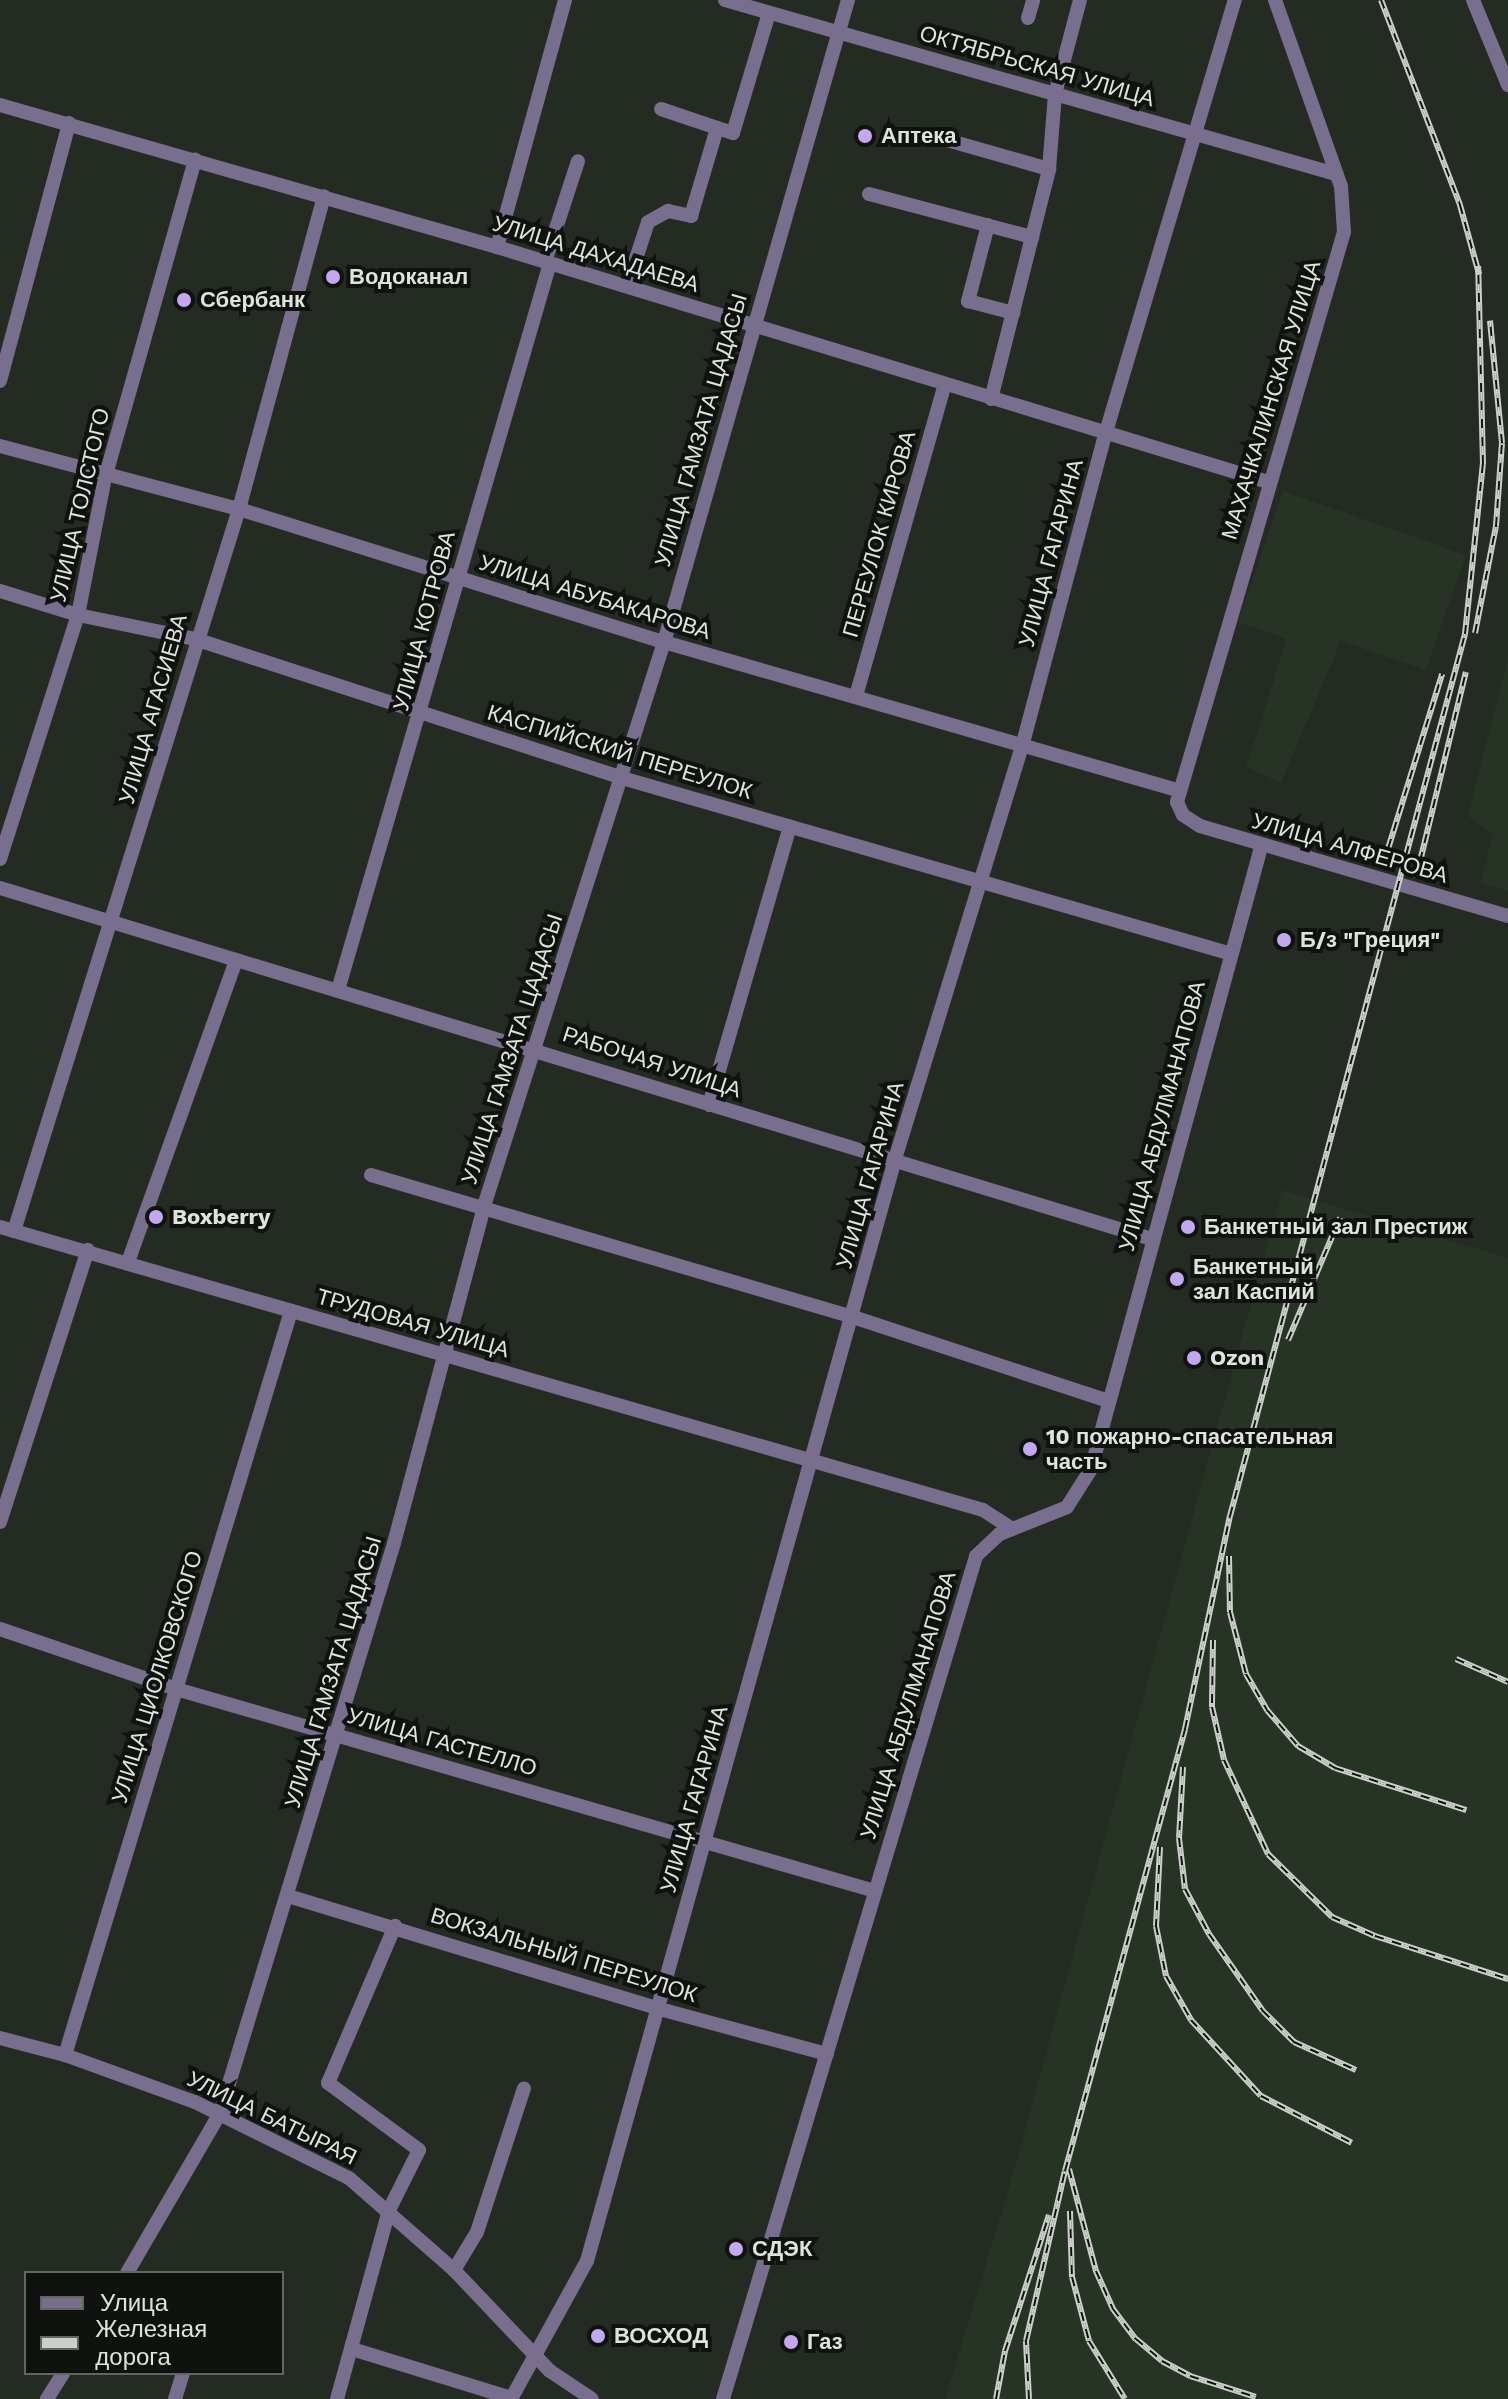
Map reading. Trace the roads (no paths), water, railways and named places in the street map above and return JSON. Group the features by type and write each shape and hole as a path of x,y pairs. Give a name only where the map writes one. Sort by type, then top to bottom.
{"street":[{"path":"497,247 565,0"},
{"name":"ОКТЯБРЬСКАЯ УЛИЦА","path":"725,0 1336,174"},
{"name":"УЛИЦА ГАМЗАТА ЦАДАСЫ","path":"128,2271 220,2113 338,1736 394,1543 441,1355 484,1206 664,642 848,0"},
{"path":"1028,18 1033,0"},
{"path":"991,399 1049,169 1055,94 1080,0"},
{"name":"УЛИЦА ГАГАРИНА","path":"511,2399 587,2261 656,2008 814,1463 895,1159 1023,743 1106,432 1235,0"},
{"name":"МАХАЧКАЛИНСКАЯ УЛИЦА","path":"1183,815 1177,790 1344,232 1336,174 1275,0"},
{"path":"1473,0 1508,85"},
{"path":"661,109 733,133 769,13"},
{"name":"УЛИЦА ДАХАДАЕВА","path":"0,105 324,196 753,323 991,399 1268,482"},
{"path":"0,381 69,123"},
{"path":"627,286 648,222 668,211 691,216 717,128"},
{"path":"933,136 1049,169"},
{"name":"УЛИЦА ТОЛСТОГО","path":"0,859 78,615 105,478 195,159"},
{"name":"УЛИЦА КОТРОВА","path":"338,990 422,713 578,161"},
{"path":"869,194 1032,237"},
{"name":"УЛИЦА АГАСИЕВА","path":"7,1229 113,924 195,639 239,509 324,196"},
{"path":"988,225 968,301 1013,313"},
{"name":"ПЕРЕУЛОК КИРОВА","path":"856,696 945,384"},
{"name":"УЛИЦА АБУБАКАРОВА","path":"0,446 105,478 239,509 664,642 1023,743 1177,790"},
{"name":"КАСПИЙСКИЙ ПЕРЕУЛОК","path":"0,591 78,615 195,639 622,778 1228,953"},
{"name":"УЛИЦА АЛФЕРОВА","path":"1183,815 1261,847 1508,916"},
{"path":"709,1105 790,827"},
{"name":"УЛИЦА АБДУЛМАНАПОВА","path":"723,2399 969,1575 985,1544 1011,1528 1067,1507 1091,1469 1228,953 1261,847"},
{"name":"РАБОЧАЯ УЛИЦА","path":"0,888 535,1048 709,1105 1152,1239"},
{"path":"128,1262 236,960"},
{"path":"371,1175 853,1317 1109,1401"},
{"name":"ТРУДОВАЯ УЛИЦА","path":"7,1229 983,1510 1011,1528"},
{"path":"0,1522 88,1250"},
{"name":"УЛИЦА ЦИОЛКОВСКОГО","path":"65,2055 291,1311"},
{"name":"УЛИЦА ГАСТЕЛЛО","path":"0,1629 176,1689 875,1891"},
{"name":"ВОКЗАЛЬНЫЙ ПЕРЕУЛОК","path":"288,1896 395,1926 656,2008 827,2054"},
{"path":"337,2399 389,2210 419,2150 328,2083 395,1926"},
{"name":"УЛИЦА БАТЫРАЯ","path":"0,2038 65,2055 220,2113 335,2170 389,2210 454,2270 534,2355 592,2399"},
{"path":"454,2270 477,2232 524,2088"},
{"path":"352,2349 511,2399"},
{"path":"47,2399 62,2375"},
{"path":"175,2399 182,2375"}],"railway":[{"path":"1381,0 1460,205 1479,274"},
{"path":"1029,2399 1026,2341 1065,2171 1185,1729 1230,1516 1465,634 1483,464 1478,266"},
{"path":"1475,633 1496,526 1502,443 1490,321"},
{"path":"1416,878 1466,672"},
{"path":"1383,865 1442,674"},
{"path":"1288,1340 1340,1218"},
{"path":"1229,1556 1230,1612 1246,1674 1267,1710 1298,1746 1335,1768 1466,1810"},
{"path":"1213,1640 1212,1707 1224,1760 1268,1854 1332,1917 1375,1936 1508,1979"},
{"path":"1456,1659 1508,1682"},
{"path":"1183,1767 1179,1838 1185,1889 1209,1934 1263,2011 1294,2042 1356,2070"},
{"path":"1160,1847 1156,1926 1166,1976 1191,2020 1261,2096 1352,2143"},
{"path":"1069,2169 1096,2271 1113,2309 1136,2339 1162,2361 1190,2376 1256,2397"},
{"path":"1070,2211 1072,2277 1089,2341 1125,2399"},
{"path":"996,2399 1005,2351 1049,2215"}],"place":[{"name":"Аптека","path":"865,136"},
{"name":"Водоканал","path":"333,277"},
{"name":"Сбербанк","path":"184,300"},
{"name":"Б/з \"Греция\"","path":"1284,940"},
{"name":"Boxberry","path":"156,1217"},
{"name":"Банкетный зал Престиж","path":"1188,1227"},
{"name":"Банкетный зал Каспий","path":"1177,1279"},
{"name":"Ozon","path":"1194,1358"},
{"name":"10 пожарно-спасательная часть","path":"1030,1449"},
{"name":"СДЭК","path":"736,2249"},
{"name":"ВОСХОД","path":"598,2336"},
{"name":"Газ","path":"791,2342"}]}
